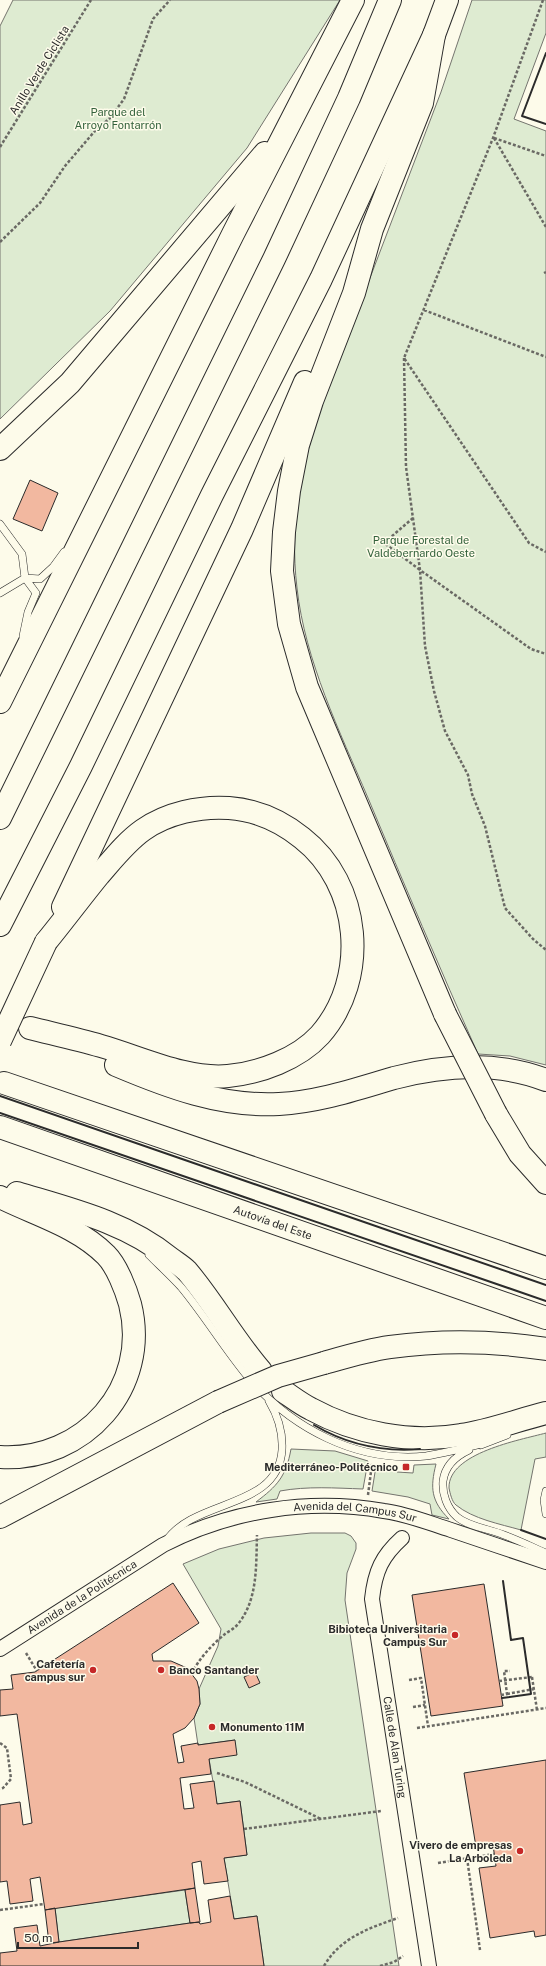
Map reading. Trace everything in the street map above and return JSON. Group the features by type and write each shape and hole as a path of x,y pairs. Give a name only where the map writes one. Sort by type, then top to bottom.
{"highway":[{"path":"0,702 233,234 353,0"},
{"path":"0,818 274,259 349,98 390,0"},
{"path":"0,925 81,766 212,495 321,279 434,35 447,0"},
{"path":"0,1041 242,529 343,288 372,229 422,103 434,35"},
{"path":"0,449 70,383 292,121"},
{"path":"372,229 354,293 312,401 298,445 288,491 282,571 289,624 307,687 445,1014 496,1114 520,1154 546,1183"},
{"path":"46,942 122,847 144,829 173,815 199,809 221,807 257,813 279,822 314,847 330,866 341,885 349,907 353,947 350,972 343,996 333,1017 318,1036 297,1052 273,1065 244,1073 222,1076 203,1075 157,1065 101,1046 30,1028 166,1086 196,1096 252,1105 308,1101 336,1096 401,1077 455,1067 483,1067 508,1070 546,1080"},
{"path":"4,1083 546,1268"},
{"name":"Autovía del Este","path":"0,1128 546,1318"},
{"path":"0,1190 13,1192 81,1212 124,1228 159,1249 186,1270 247,1355 261,1371"},
{"path":"0,1197 77,1232 107,1256 126,1289 133,1318 133,1339 130,1368 123,1385 104,1416 74,1439 46,1452 12,1457 0,1456"},
{"path":"0,1517 218,1402 278,1376 389,1347 450,1343 511,1344 546,1349"},
{"path":"275,1394 345,1425 382,1435 405,1437 461,1435 540,1419"}],"street":[{"name":"Avenida del Campus Sur","path":"163,1545 184,1534 230,1518 267,1510 298,1506 330,1506 385,1511 411,1517 546,1562"},
{"name":"Calle de Alan Turing","path":"402,1538 385,1554 374,1584 372,1599 429,1966"},
{"name":"Avenida de la Politécnica","path":"0,1649 163,1545"}],"lane":[{"path":"0,593 25,578 40,578 53,567 94,513"},
{"path":"0,524 22,554 25,578 36,593 28,612 16,670"},
{"path":"124,1228 180,1286 248,1376 275,1394 320,1436 344,1446 374,1454 390,1456 426,1456 485,1443"},
{"path":"163,1545 173,1531 190,1518 260,1489 275,1472 281,1458 282,1440 274,1410 275,1394"},
{"path":"540,1419 546,1420"},
{"path":"513,1432 461,1454 448,1466 444,1474 442,1486 449,1508 458,1518 504,1535 546,1554"},
{"path":"546,1491 544,1500 546,1514"}],"path":[{"name":"Anillo Verde Ciclista","path":"0,147 91,0"},
{"path":"0,242 40,203 65,166 94,132 110,118 124,99 153,19 170,0"},
{"path":"543,0 494,138 404,358 406,467 420,570 425,646 434,691 445,731 468,775 472,794 485,826 506,908 533,939 546,950"},
{"path":"494,138 546,156"},
{"path":"494,138 546,227"},
{"path":"424,310 546,358"},
{"path":"404,358 529,543 546,552"},
{"path":"413,518 384,543 530,649 546,654"},
{"path":"367,1500 372,1462"},
{"path":"192,1674 196,1664 225,1634 238,1624 246,1608 255,1582 257,1535"},
{"path":"26,1653 37,1671"},
{"path":"507,1694 504,1672 510,1671"},
{"path":"499,1681 532,1677 537,1710"},
{"path":"409,1680 420,1678 428,1726"},
{"path":"501,1695 534,1689"},
{"path":"414,1707 425,1705"},
{"path":"417,1728 546,1708"},
{"path":"0,1743 7,1748 11,1780 0,1789"},
{"path":"217,1773 245,1782 321,1819"},
{"path":"244,1829 381,1811"},
{"path":"438,1863 494,1854"},
{"path":"467,1858 480,1950"},
{"path":"0,1910 44,1904"},
{"path":"324,1966 341,1944 366,1929 398,1918"},
{"path":"380,1966 394,1962 403,1956"}],"green space":[{"name":"Parque del Arroyo Fontarrón","path":"13,0 340,0 247,148 110,311 0,419 0,26"},
{"name":"Parque Forestal de Valdebernardo Oeste","path":"472,0 546,0 546,33 514,119 546,131 546,1065 510,1056 478,1054 325,696 301,615 295,563 296,516 299,493 309,447 323,401 441,92"},
{"path":"546,1433 546,1457 535,1459 521,1530 470,1514 455,1504 451,1497 449,1488 452,1476 460,1466 472,1457 487,1450"},
{"path":"291,1449 335,1451 368,1461 363,1489 290,1489 280,1491 277,1499 256,1502 270,1491 280,1480 289,1459"},
{"path":"436,1464 433,1480 435,1500 449,1519 432,1515 430,1504 408,1497 372,1491 376,1466 397,1468 397,1472 413,1473 414,1465"},
{"path":"311,1533 345,1533 351,1536 356,1543 356,1549 347,1573 345,1600 399,1966 264,1966 257,1916 234,1919 224,1858 247,1855 240,1801 217,1804 209,1759 235,1740 198,1745 194,1718 200,1704 199,1689 218,1646 221,1629 183,1564 219,1549 264,1538"},
{"path":"185,1890 190,1923 59,1942 55,1908"}],"building":[{"path":"30,480 58,493 42,531 13,519"},
{"path":"173,1583 199,1623 152,1654 153,1661 171,1661 187,1668 197,1681 199,1689 200,1704 194,1718 185,1728 173,1734 178,1763 184,1762 181,1746 198,1743 198,1745 235,1740 237,1755 209,1759 211,1774 180,1778 184,1809 194,1808 190,1784 214,1781 217,1804 240,1801 247,1855 224,1858 228,1881 204,1884 201,1861 192,1863 195,1888 45,1910 40,1877 30,1879 33,1901 10,1904 7,1881 0,1882 0,1805 20,1802 23,1825 32,1823 17,1714 0,1716 0,1690 13,1689 11,1675 35,1672"},
{"name":"Bibioteca Universitaria Campus Sur","path":"484,1584 503,1706 431,1716 412,1595"},
{"path":"255,1672 260,1683 249,1688 244,1677"},
{"name":"Vivero de empresas La Arboleda","path":"546,1760 546,1935 535,1937 534,1931 490,1938 479,1868 496,1866 493,1845 476,1847 464,1773"},
{"path":"195,1888 200,1922 190,1923 185,1890"},
{"path":"230,1896 234,1919 257,1916 264,1966 0,1966 0,1953 17,1951 14,1928 37,1925 40,1946 190,1923 199,1922 200,1924 211,1922 208,1900"},
{"path":"55,1908 59,1942 49,1943 45,1910"}],"wall":[{"path":"546,53 522,116 546,124"},
{"path":"0,1096 546,1285"},
{"path":"0,1113 546,1301"},
{"path":"314,1425 326,1432 352,1442 365,1445 392,1449 420,1449"},
{"path":"521,1530 546,1539"},
{"path":"502,1698 531,1694 523,1638 511,1640 503,1581"}],"place":[{"name":"Mediterráneo-Politécnico","path":"406,1467"},
{"name":"Bibioteca Universitaria Campus Sur","path":"455,1635"},
{"name":"Cafetería campus sur","path":"93,1670"},
{"name":"Banco Santander","path":"161,1670"},
{"name":"Monumento 11M","path":"212,1727"},
{"name":"Vivero de empresas La Arboleda","path":"520,1851"}]}
